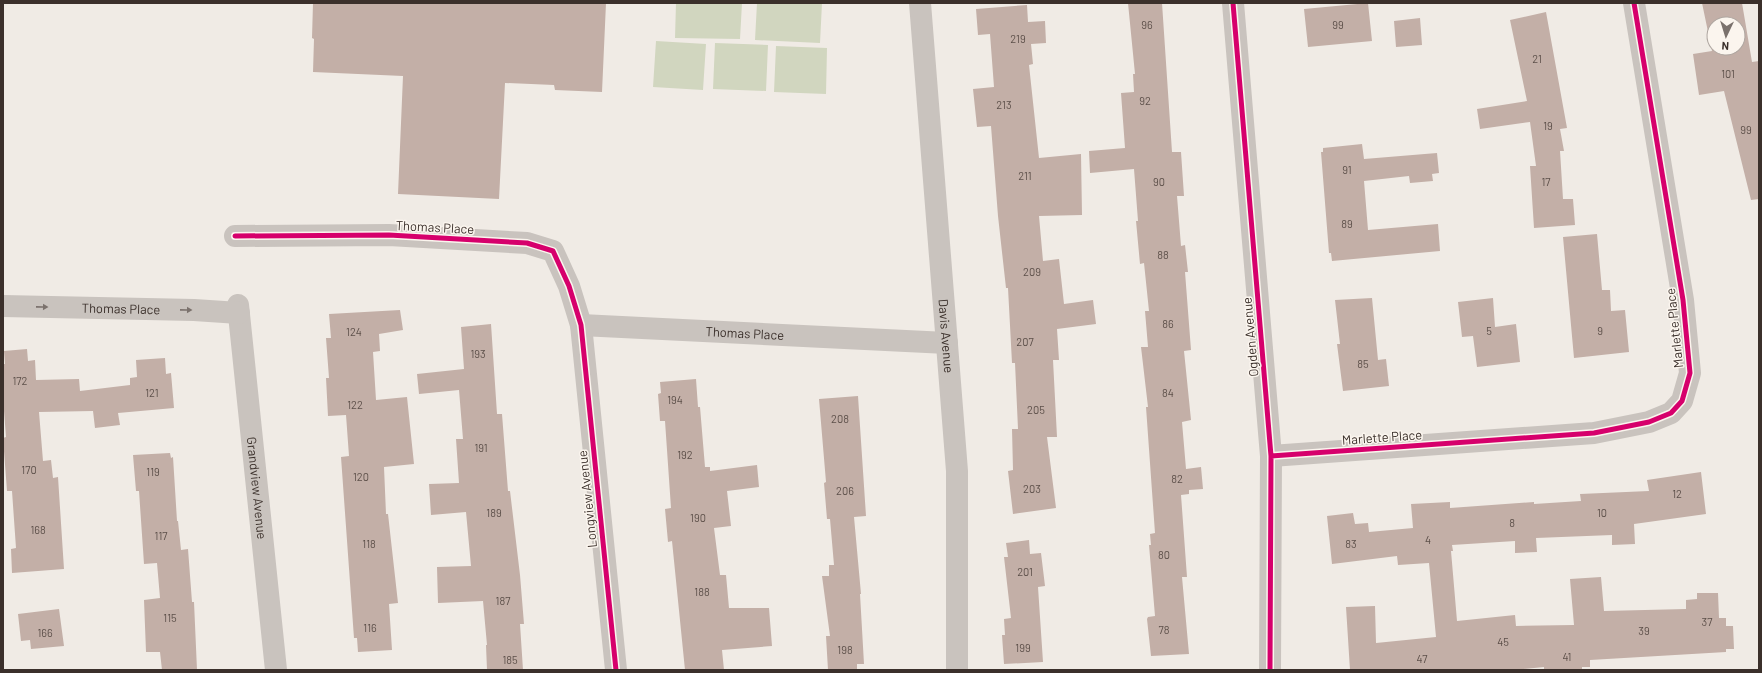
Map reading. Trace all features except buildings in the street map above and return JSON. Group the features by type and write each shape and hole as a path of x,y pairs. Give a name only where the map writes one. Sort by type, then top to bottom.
{"street":[{"name":"Davis Avenue","path":"920,3 957,471 957,670"},
{"name":"Ogden Avenue","path":"1233,3 1271,456 1270,670"},
{"name":"Marlette Place","path":"1271,456 1594,433 1649,422 1671,412 1682,401 1690,373 1682,300 1634,3"},
{"name":"Thomas Place","path":"235,236 389,235 527,243 553,252 569,286 581,325 947,343"},
{"name":"Thomas Place","path":"3,306 194,310 239,309"},
{"name":"Grandview Avenue","path":"239,309 276,670"},
{"name":"Longview Avenue","path":"581,325 616,670"}],"green space":[{"path":"676,3 742,3 740,39 675,38"},
{"path":"757,3 822,3 820,43 755,40"},
{"path":"656,41 706,44 703,90 653,87"},
{"path":"715,43 768,45 766,91 713,89"},
{"path":"776,46 827,48 826,94 774,92"}],"cycle path":[{"path":"1233,3 1271,456 1270,670"},
{"path":"1271,456 1594,433 1649,422 1671,413 1682,401 1690,373 1683,300 1634,3"},
{"path":"235,236 389,235 527,243 553,251 569,286 581,325 616,670"}]}
